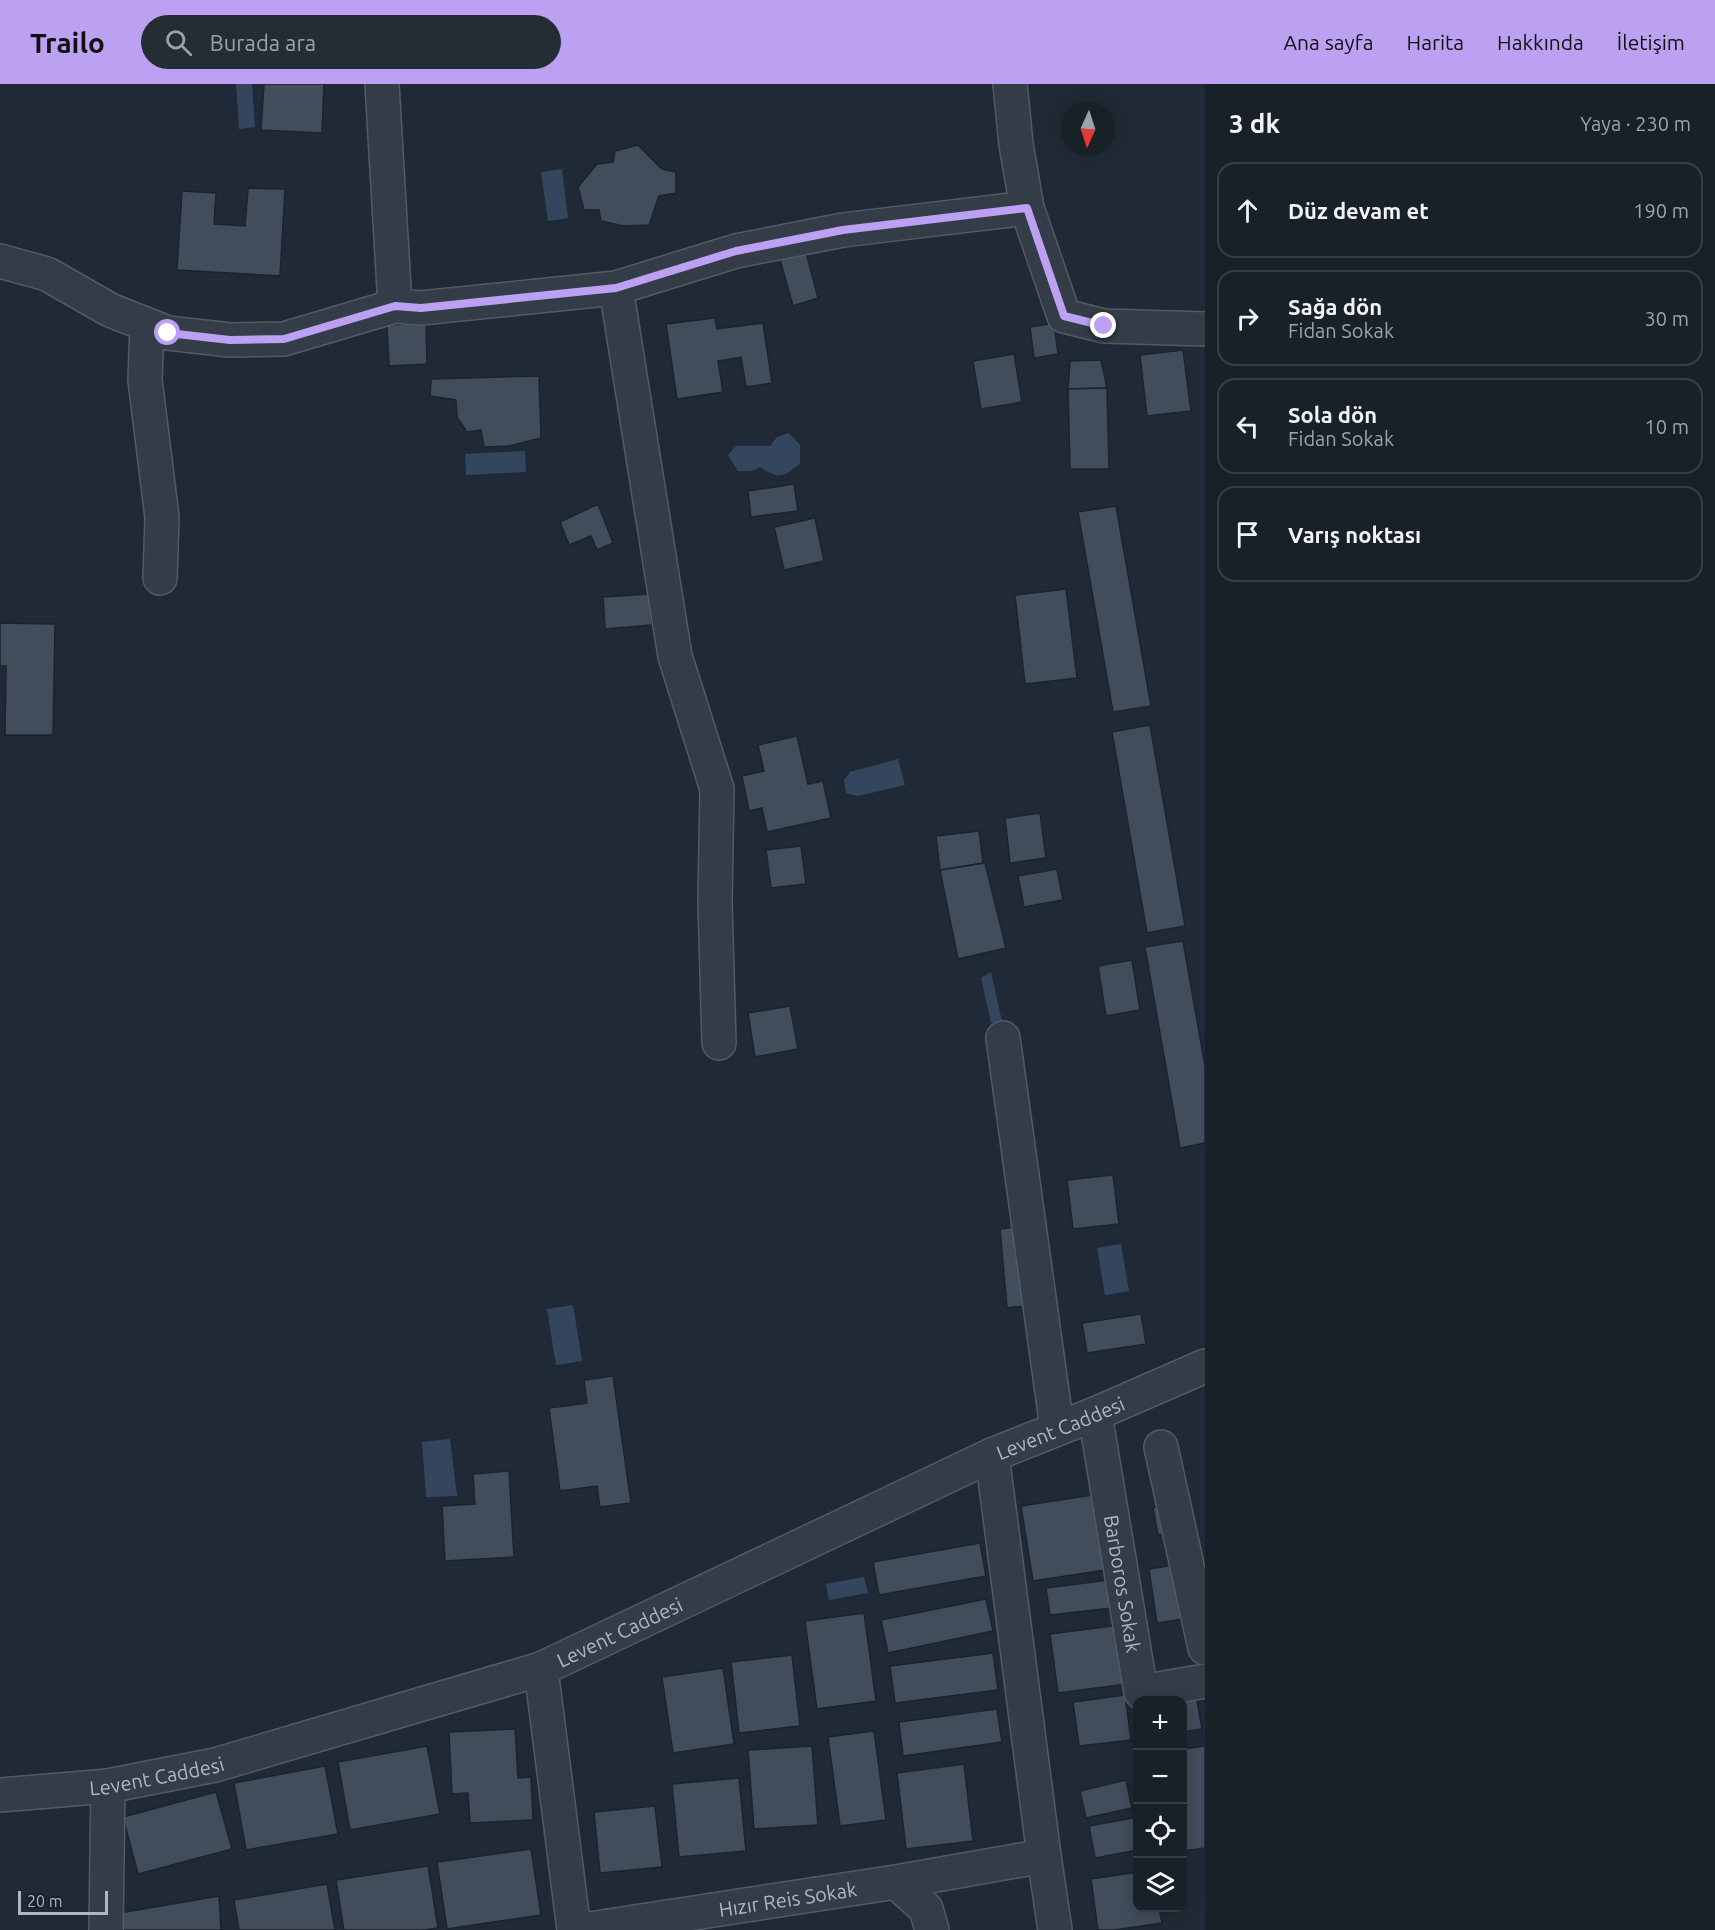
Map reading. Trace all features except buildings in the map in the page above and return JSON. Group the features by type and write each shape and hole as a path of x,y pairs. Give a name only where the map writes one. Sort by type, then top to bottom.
{"street":[{"path":"382,84 395,306"},
{"path":"1010,84 1016,144 1027,208 1064,316 1104,326 1205,329"},
{"path":"0,261 47,273 110,310 168,333 230,340 284,339 395,306 421,308 616,288 736,251 843,230 1027,208"},
{"path":"616,288 675,656 717,789 715,902 719,1043"},
{"path":"147,325 144,380 162,517 160,578"},
{"path":"1003,1038 1057,1428"},
{"name":"Levent Caddesi","path":"0,1795 108,1786 215,1765 541,1669 992,1455 1095,1414 1205,1365"},
{"name":"Barboros Sokak","path":"1095,1414 1141,1692 1205,1681"},
{"path":"1161,1447 1205,1648"},
{"path":"992,1455 1055,1930"},
{"path":"541,1669 574,1930"},
{"path":"106,1930 108,1786"},
{"name":"Hızır Reis Sokak","path":"583,1930 896,1882 1044,1856"},
{"path":"896,1882 926,1909 932,1930"}],"water":[{"path":"236,84 252,84 255,127 239,129"},
{"path":"562,169 568,218 548,221 541,172"},
{"path":"789,433 800,445 800,464 784,474 772,474 760,467 752,471 738,471 728,455 736,446 770,446 777,437"},
{"path":"525,451 526,472 466,475 465,454"},
{"path":"898,759 905,785 858,796 846,793 844,780 850,772"},
{"path":"991,972 1002,1021 991,1023 981,978"},
{"path":"1121,1244 1129,1291 1105,1295 1097,1248"},
{"path":"573,1305 582,1361 556,1365 547,1309"},
{"path":"450,1439 457,1496 426,1497 422,1442"},
{"path":"864,1577 868,1593 829,1600 826,1584"}],"route":[{"path":"168,333 230,340 284,339 395,306 421,308 616,288 736,251 843,230 1027,208 1064,316 1104,326"}]}
